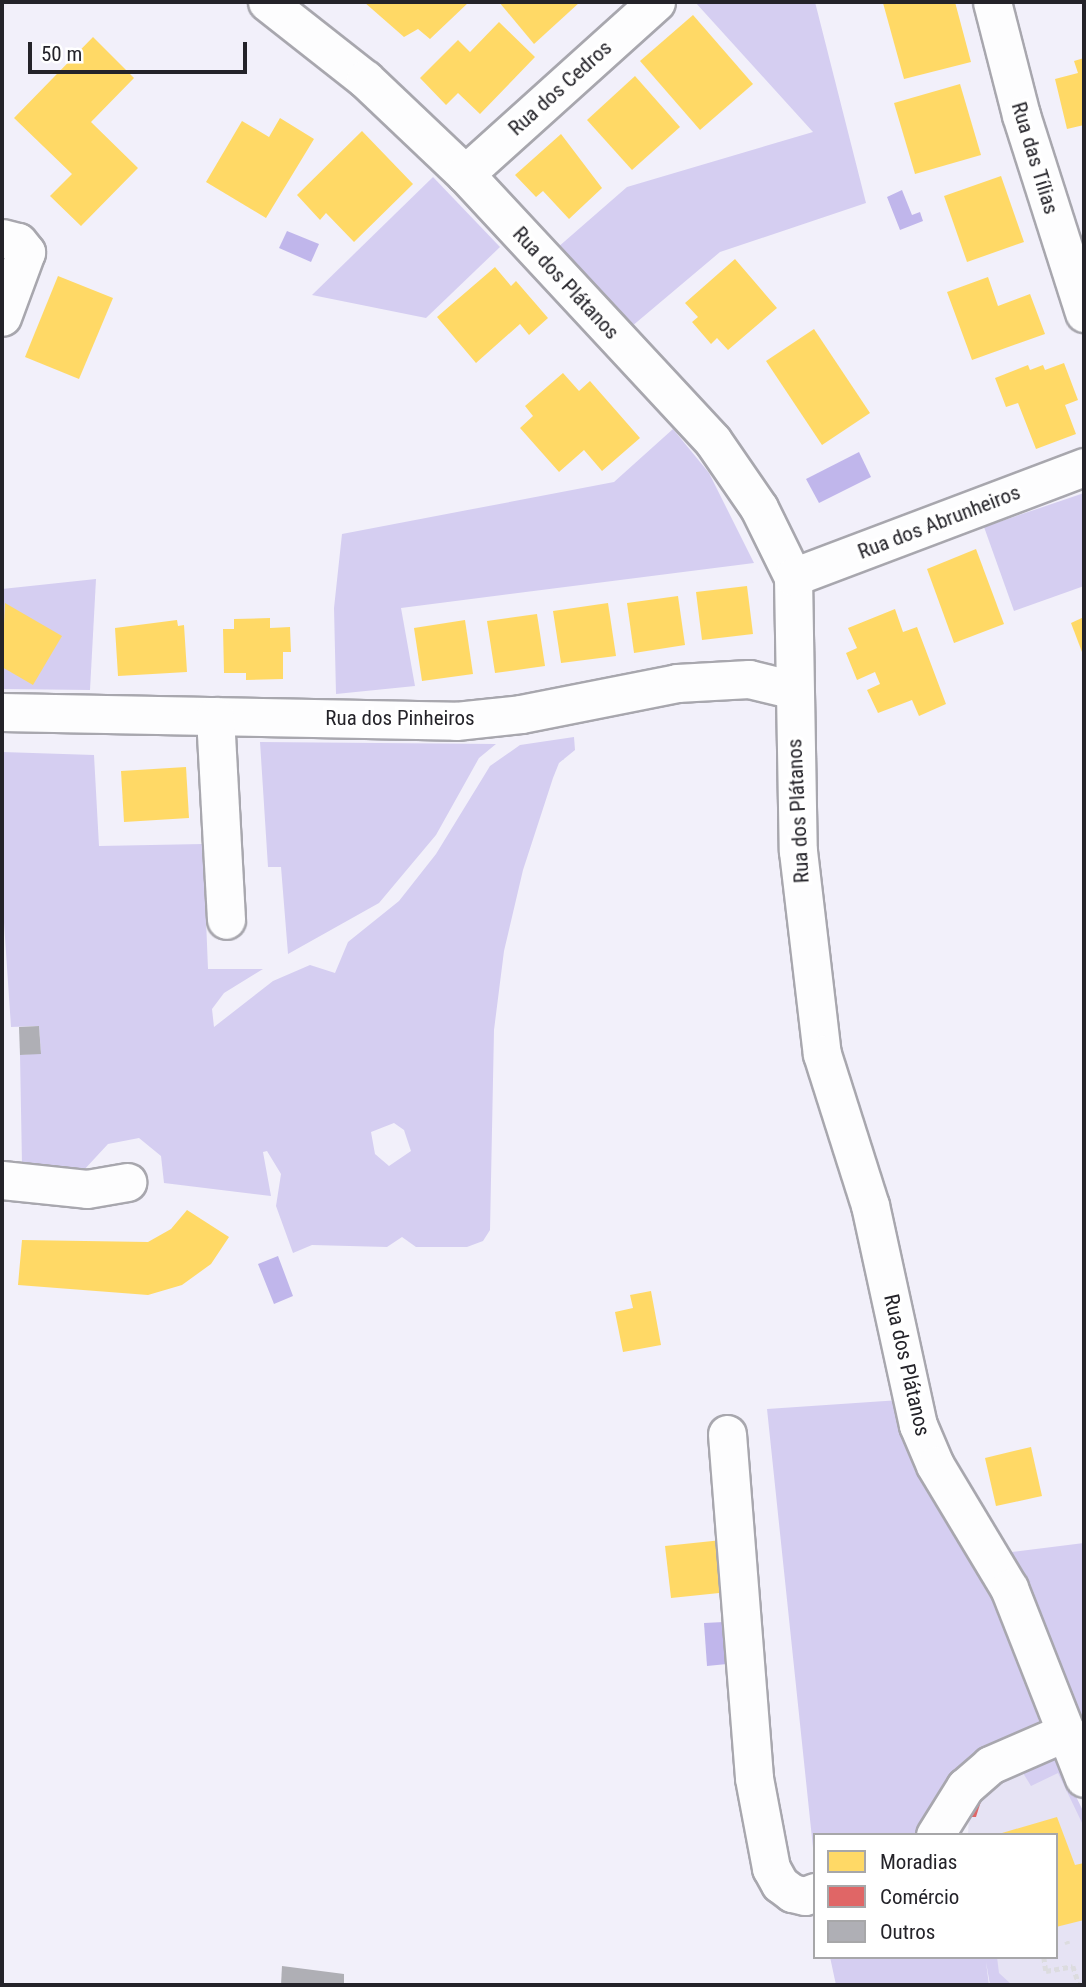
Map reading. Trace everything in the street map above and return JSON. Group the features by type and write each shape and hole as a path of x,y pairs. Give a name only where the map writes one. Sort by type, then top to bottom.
{"street":[{"name":"Rua dos Cedros","path":"465,174 656,2"},
{"name":"Rua das Tílias","path":"992,2 1021,115 1084,313"},
{"name":"Rua dos Plátanos","path":"279,5 365,79 465,174 713,441 759,508 793,577 798,851 814,1020 870,1205 918,1425 935,1465 1009,1588 1084,1778"},
{"path":"2,239 19,242 26,252 2,317"},
{"name":"Rua dos Abrunheiros","path":"793,577 1084,467"},
{"name":"Rua dos Pinheiros","path":"2,712 456,721 521,714 677,683 749,678 794,690"},
{"path":"215,716 226,920"},
{"path":"2,1180 87,1189 127,1182"},
{"path":"727,1434 754,1778 771,1868 779,1884 792,1893 805,1896 813,1893"},
{"path":"936,1833 965,1787 990,1765 1066,1732"}],"path":[{"path":"1044,1959 1046,1971 1072,1965 1079,1985"}],"shaded area":[{"path":"695,2 815,2 866,203 720,252 631,327 557,248 627,187 813,132"},
{"path":"433,177 500,247 426,318 312,295"},
{"path":"902,190 912,215 920,212 923,221 900,230 887,197"},
{"path":"287,231 319,244 311,262 279,248"},
{"path":"673,429 709,473 754,563 401,608 415,686 336,694 334,608 342,534 614,482"},
{"path":"859,452 871,477 819,503 806,479"},
{"path":"1084,493 1084,586 1014,611 984,527"},
{"path":"96,579 90,690 2,689 2,589"},
{"path":"574,737 575,750 559,763 553,778 523,870 504,951 494,1030 490,1230 483,1241 467,1247 416,1247 402,1237 387,1247 312,1245 293,1253 276,1206 281,1174 267,1151 263,1152 271,1196 164,1183 161,1156 139,1138 108,1144 83,1171 22,1165 20,1055 41,1053 39,1026 11,1027 2,893 2,752 94,755 99,846 203,844 208,969 263,969 224,993 212,1009 214,1027 273,981 310,965 335,973 348,942 399,901 436,854 490,766 520,745","holes":["394,1123 404,1130 411,1151 389,1166 375,1154 371,1132"]},
{"path":"260,742 496,744 479,758 436,835 379,903 288,954 281,867 268,867"},
{"path":"278,1256 293,1296 274,1304 258,1264"},
{"path":"900,1400 972,1548 1025,1672 1043,1735 928,1833 813,1833 813,1848 767,1409"},
{"path":"1084,1543 1084,1742 1003,1553"},
{"path":"724,1622 727,1664 707,1666 704,1623"},
{"path":"1053,1751 1084,1814 1084,1985 991,1985 987,1959 1058,1959 1058,1833 968,1833 970,1795"},
{"path":"1054,1751 1084,1813 1084,1827 1058,1773 1031,1786 1023,1773 985,1792 982,1798 972,1793"},
{"path":"830,1959 997,1959 999,1973 1012,1985 990,1985 986,1962 989,1985 836,1985"}],"building: Moradias":[{"path":"364,2 469,2 430,39 418,29 404,37"},
{"path":"499,2 580,2 534,44"},
{"path":"955,2 971,62 904,79 883,3"},
{"path":"693,15 753,84 700,130 640,61"},
{"path":"499,22 535,57 480,114 458,93 446,105 420,78 458,40 470,52"},
{"path":"93,37 134,78 91,122 138,168 81,226 50,196 72,174 14,118"},
{"path":"1084,58 1084,125 1067,129 1055,79 1078,73 1074,61"},
{"path":"635,76 680,127 632,170 587,120"},
{"path":"960,84 981,155 915,174 894,103"},
{"path":"280,118 314,139 266,218 206,182 242,121 269,137"},
{"path":"362,131 413,184 354,242 326,213 320,220 297,195"},
{"path":"561,134 602,188 569,219 543,191 536,197 515,175"},
{"path":"1001,176 1024,242 967,262 944,196"},
{"path":"735,259 777,308 728,350 717,338 711,344 692,322 698,317 685,303"},
{"path":"495,267 511,286 516,281 548,318 529,335 520,324 476,363 437,317"},
{"path":"58,276 113,298 79,379 25,357"},
{"path":"988,277 998,306 1030,294 1045,334 972,360 947,292"},
{"path":"814,329 870,413 822,445 766,361"},
{"path":"1064,363 1078,400 1065,405 1076,434 1036,449 1018,403 1006,407 995,378 1028,365 1030,370 1043,365 1045,370"},
{"path":"563,373 579,391 590,381 640,438 602,471 584,450 559,472 520,428 533,416 525,406"},
{"path":"976,549 1004,624 954,643 927,569"},
{"path":"747,586 753,634 702,640 696,592"},
{"path":"678,596 685,645 634,653 627,603"},
{"path":"5,603 62,636 33,685 2,667"},
{"path":"608,603 616,656 561,663 553,611"},
{"path":"895,609 903,632 917,627 946,704 919,716 912,700 878,713 867,690 880,684 875,672 857,680 846,653 857,648 848,628"},
{"path":"537,614 545,666 495,673 487,621"},
{"path":"1084,617 1084,651 1082,652 1071,623"},
{"path":"270,618 270,628 290,627 291,652 283,652 283,679 246,680 246,673 224,673 223,629 234,629 234,619"},
{"path":"177,620 178,626 184,625 187,672 118,676 115,628"},
{"path":"465,620 473,674 422,681 414,628"},
{"path":"186,767 189,818 124,822 121,771"},
{"path":"187,1210 229,1237 211,1264 182,1285 148,1295 18,1285 22,1240 148,1242 171,1229"},
{"path":"651,1291 661,1345 623,1352 615,1312 633,1308 630,1295"},
{"path":"1031,1447 1042,1496 996,1506 985,1458"},
{"path":"722,1540 729,1592 671,1598 665,1546"},
{"path":"1057,1817 1075,1865 1084,1863 1084,1920 1058,1926 1058,1833 1002,1833"}],"building: Comércio":[{"path":"972,1793 982,1798 976,1817 967,1817"}],"building: Outros":[{"path":"39,1026 41,1054 20,1055 19,1027"},
{"path":"282,1966 344,1974 344,1985 281,1985"}]}
